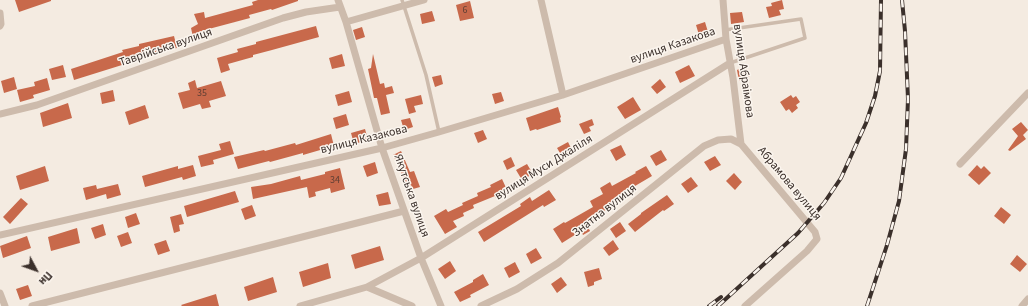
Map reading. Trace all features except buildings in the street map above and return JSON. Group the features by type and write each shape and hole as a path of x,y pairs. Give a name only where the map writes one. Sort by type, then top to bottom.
{"street":[{"path":"346,22 403,3 424,0"},
{"path":"541,0 563,95"},
{"name":"вулиця Абраімова","path":"723,0 726,39 742,144"},
{"name":"Якутська вулиця","path":"339,3 346,22 382,148 421,258 441,306"},
{"name":"Таврійська вулиця","path":"0,114 37,105 283,18 339,3"},
{"path":"0,13 0,26"},
{"name":"вулиця Казакова","path":"0,235 382,148 563,95 726,39"},
{"name":"вулиця Муси Джаліля","path":"367,287 421,258 730,63"},
{"path":"960,164 1028,93"},
{"name":"Знатна вулиця","path":"481,306 517,289 558,263 704,146 718,140 731,139 742,144"},
{"name":"Абрамова вулиця","path":"742,144 815,232 817,239 807,251 745,306"},
{"path":"32,306 404,211"},
{"path":"300,306 367,287 412,306"},
{"path":"0,293 4,306"},
{"path":"1022,306 1028,299"}],"lane":[{"path":"403,3 426,75 439,132"},
{"path":"725,30 801,19 805,38 730,63"}],"railway":[{"path":"718,306 798,233 824,203 841,178 866,123 875,96 880,71 881,0"},
{"path":"867,306 887,245 899,201 906,149 908,99 902,0"},
{"path":"709,306 721,297"}]}
